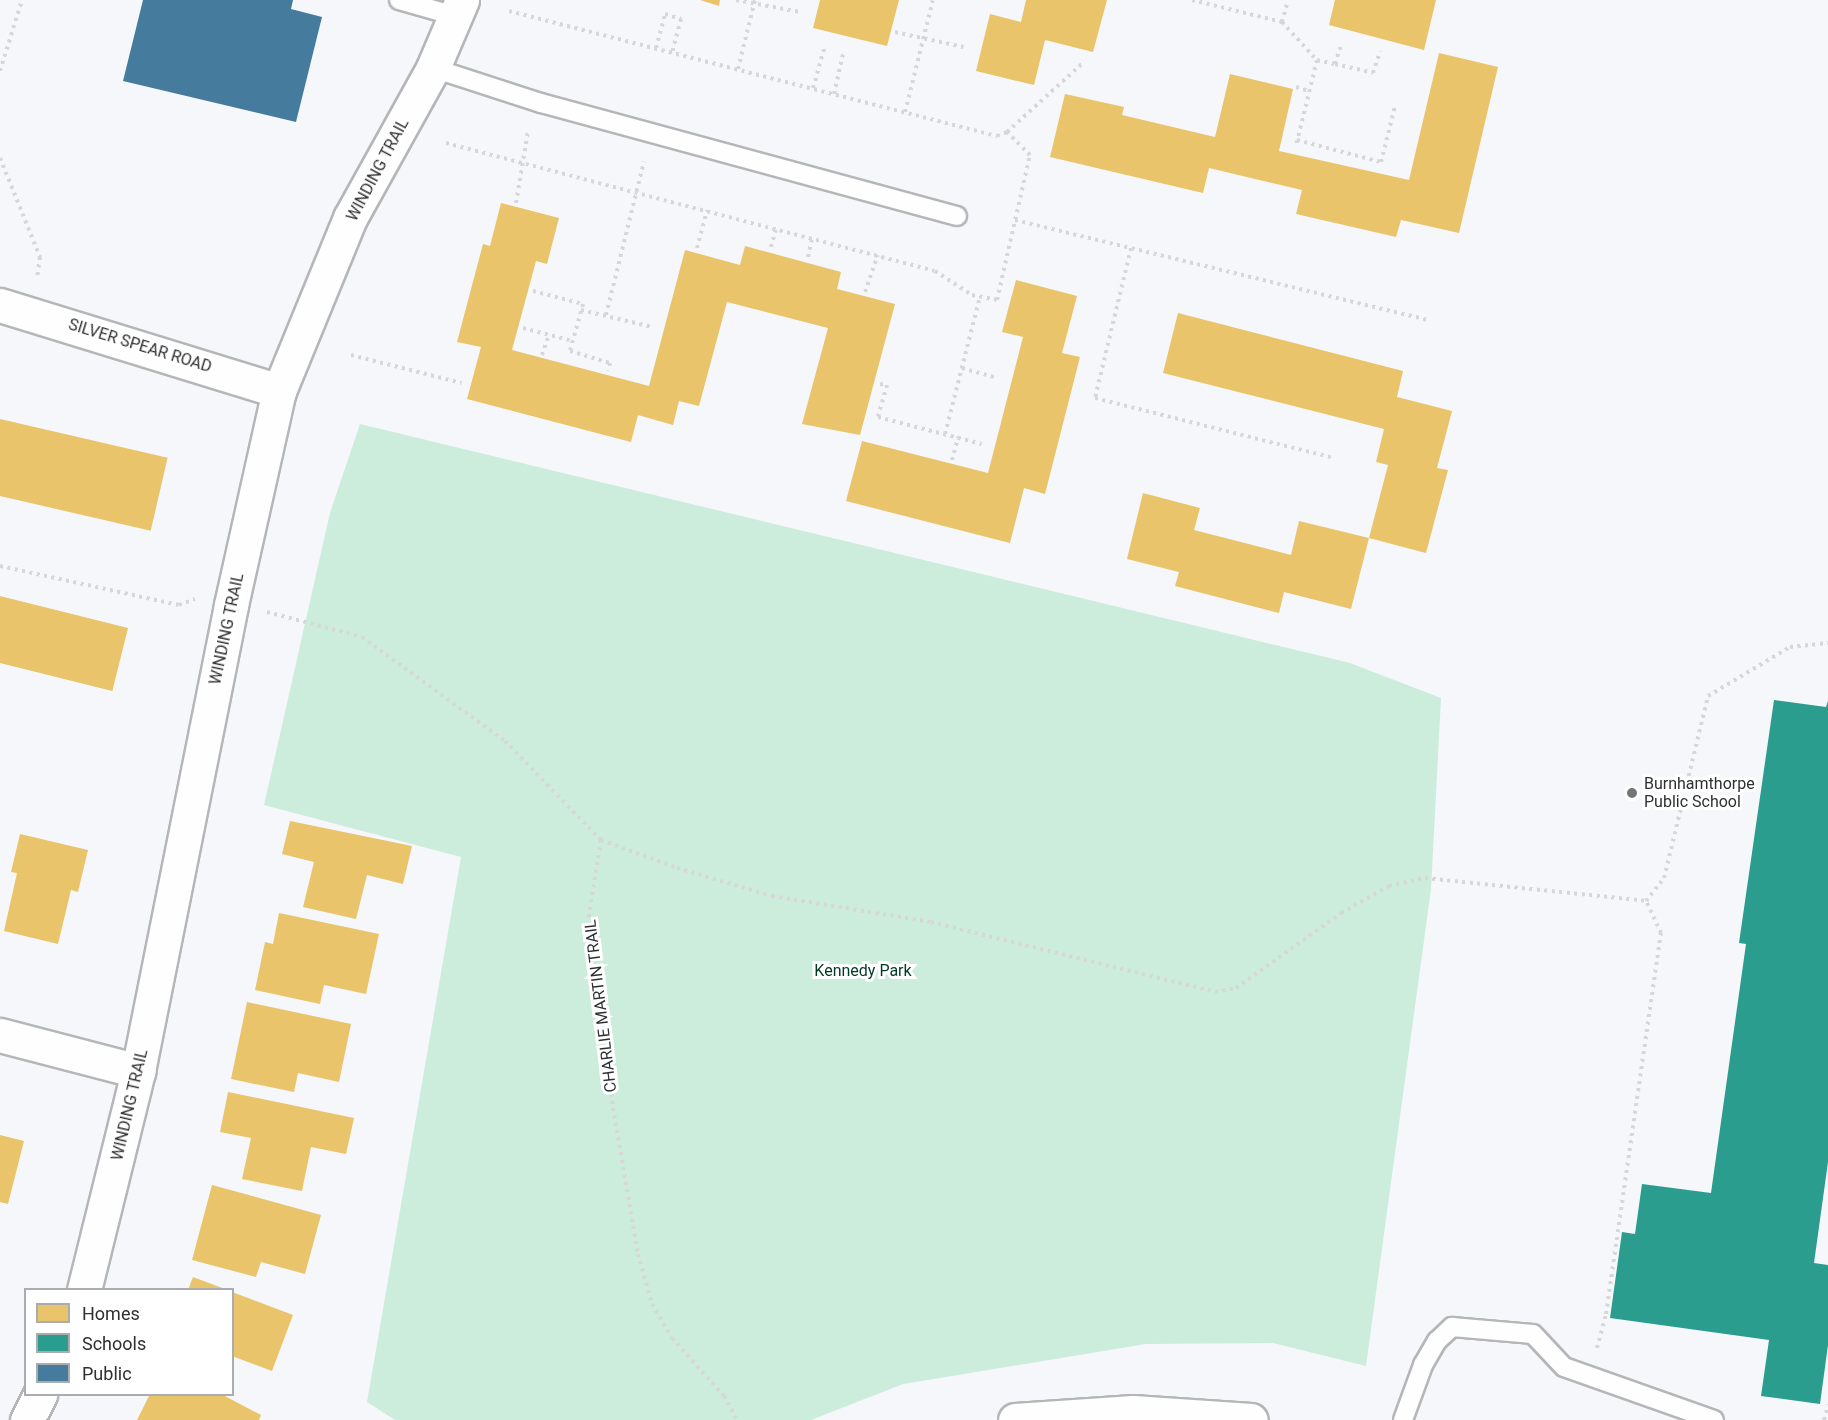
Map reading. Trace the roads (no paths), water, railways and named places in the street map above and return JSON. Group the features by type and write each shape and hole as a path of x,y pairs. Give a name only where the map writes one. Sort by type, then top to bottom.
{"street":[{"name":"WINDING TRAIL","path":"84,1288 138,1071 231,605 279,391 350,218 433,68 458,8"},
{"name":"SILVER SPEAR ROAD","path":"0,305 32,312 279,391"},
{"path":"0,1035 138,1071"},
{"path":"27,1420 39,1396"},
{"path":"1015,1420 1133,1412 1192,1418 1251,1420"}],"lane":[{"path":"399,0 458,8"},
{"path":"433,68 542,103 957,216"},
{"path":"1403,1420 1423,1365 1437,1341 1452,1327 1533,1334 1564,1366 1714,1420"}],"place":[{"name":"Burnhamthorpe Public School","path":"1632,793"}],"park label":[{"name":"Kennedy Park","path":"863,971"}]}
